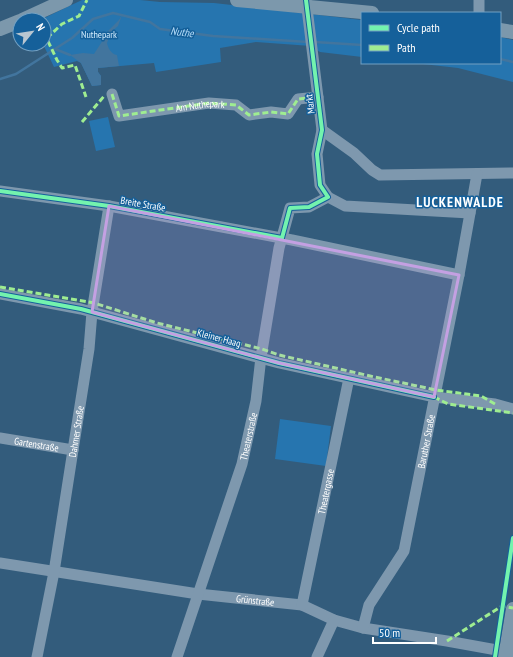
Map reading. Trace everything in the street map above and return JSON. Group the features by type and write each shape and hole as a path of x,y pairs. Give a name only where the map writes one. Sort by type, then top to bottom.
{"main road":[{"path":"39,12 66,0"},
{"path":"237,0 306,3 365,12"},
{"path":"0,29 12,24"},
{"path":"501,30 513,32"},
{"path":"508,654 513,609"}],"street":[{"path":"479,12 480,0"},
{"name":"Markt","path":"306,3 322,130 317,154 320,185 328,197"},
{"name":"Am Nuthepark","path":"112,94 119,116 209,103 236,105 249,115 271,112 288,114 298,100 318,97"},
{"path":"322,130 354,153 372,170 380,175 513,173"},
{"name":"Baruther Straße","path":"363,628 369,605 404,551 459,275 477,174"},
{"name":"Breite Straße","path":"0,191 109,206 282,238 459,275"},
{"path":"328,197 345,206 470,213"},
{"name":"Theaterstraße","path":"177,657 242,464 256,401 261,358 282,238 290,208 309,207 328,197"},
{"name":"Dahmer Straße","path":"37,657 54,572 74,450 89,349 92,312 109,206"},
{"name":"Kleiner Haag","path":"0,294 92,312 261,358 349,378 434,397 495,404 513,409"},
{"name":"Theatergasse","path":"302,605 349,378"},
{"name":"Kleiner Haag","path":"495,404 513,401"},
{"name":"Gartenstraße","path":"0,438 74,450"},
{"name":"Grünstraße","path":"0,562 54,572 198,594 302,605 334,620 363,628 508,654"},
{"path":"317,657 334,620"}],"highlighted area":[{"path":"109,206 459,275 434,397 279,363 92,312"}],"green space":[{"name":"Nuthepark","path":"82,0 140,0 214,3 361,20 361,57 320,52 311,46 256,42 220,48 221,62 156,72 154,63 98,68 98,72 101,76 101,85 92,86 81,63 77,61 54,67 47,52 52,52 52,14"},
{"path":"501,37 513,40 513,82 458,68 423,64 501,64"},
{"path":"108,117 115,147 96,151 89,121"},
{"path":"280,419 331,426 326,466 275,459"}],"shaded area":[{"path":"122,15 118,26 111,32 107,43 110,50 117,55 119,66 98,68 98,72 101,76 101,85 92,86 81,63 70,55 83,53 94,54 107,32"}],"waterway":[{"name":"Nuthe","path":"0,79 16,74 72,38 93,19 113,13 150,22 160,29 213,36 308,42"},
{"name":"Nuthe","path":"315,42 361,45"},
{"path":"55,49 70,55"},
{"name":"Nuthe","path":"501,59 513,62"}],"marked path":[{"path":"52,33 62,24 79,16 87,0"},
{"path":"52,50 62,68 75,65 86,97"},
{"path":"112,94 119,116 209,103 236,105 249,115 271,112 288,114 298,99 318,97"},
{"path":"82,122 105,95"},
{"path":"0,287 94,303 157,323 262,349 279,355 436,390 481,396 495,404"},
{"path":"434,397 448,404 513,413"},
{"path":"447,641 502,606 513,608"}],"cycle path":[{"path":"0,191 109,206 282,238 290,208 309,207 328,197 320,185 317,154 322,130 306,0"},
{"path":"0,294 81,309 279,363 434,397"},
{"path":"495,657 513,538"}],"district":[{"name":"LUCKENWALDE","path":"460,202"}]}
